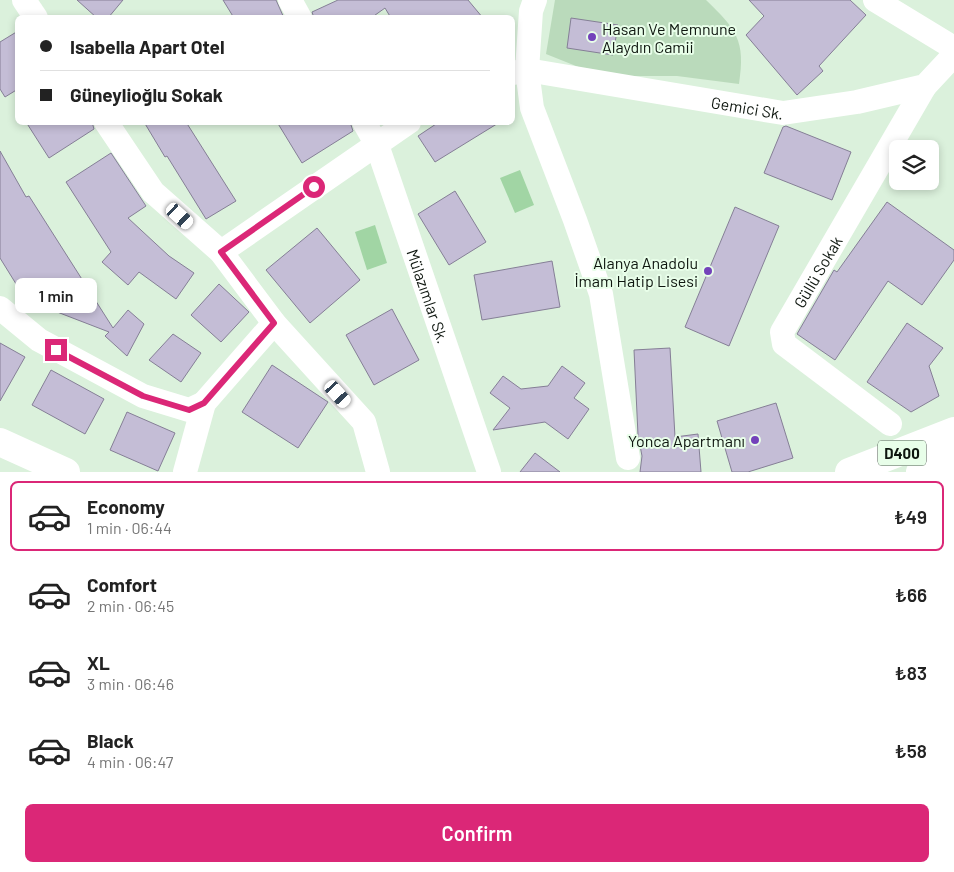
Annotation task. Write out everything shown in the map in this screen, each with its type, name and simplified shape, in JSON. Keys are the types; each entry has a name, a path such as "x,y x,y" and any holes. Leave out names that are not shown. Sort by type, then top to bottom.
{"highway":[{"name":"D400","path":"849,472 954,431"},
{"path":"0,442 66,472"},
{"path":"920,472 954,457"}],"street":[{"path":"24,0 34,15"},
{"path":"290,0 298,15"},
{"path":"535,0 531,10 520,71 601,294 628,458"},
{"path":"876,0 954,48"},
{"path":"925,86 954,55"},
{"name":"Gemici Sk.","path":"520,71 783,113 857,102 925,86"},
{"name":"Güllü Sokak","path":"890,424 784,344 782,332 925,86"},
{"path":"108,125 153,192 221,252 274,323 364,422 378,472"},
{"name":"Mülazımlar Sk.","path":"366,125 377,144 489,472"},
{"path":"221,252 405,125"},
{"path":"0,308 39,340 143,396 189,410 204,403 274,323"},
{"path":"185,472 204,403"}],"shaded area":[{"path":"555,0 706,0 725,19 740,46 741,69 739,84 677,76 601,76 546,54"},
{"path":"520,170 534,205 515,213 500,178"},
{"path":"375,225 387,263 367,270 355,232"}],"building":[{"path":"77,0 123,0 110,15 94,15"},
{"path":"223,0 276,0 283,15 232,15"},
{"path":"338,0 468,0 480,15 389,15 385,8 375,15 313,15 312,12"},
{"path":"749,0 850,0 866,15 819,66 823,71 797,95 746,35 764,16"},
{"name":"Hasan Ve Memnune Alaydın Camii","path":"571,18 618,25 613,55 567,48"},
{"path":"15,33 15,91 5,97 0,89 0,42"},
{"path":"28,125 93,125 94,129 49,158"},
{"path":"146,125 188,125 236,201 206,219 167,156 165,157"},
{"path":"279,125 351,125 353,131 302,163"},
{"path":"434,125 495,125 435,162 418,136"},
{"path":"786,126 851,152 832,200 764,173 783,127"},
{"path":"0,151 26,197 29,196 113,328 128,310 144,324 127,356 105,336 109,332 26,300 0,258"},
{"path":"111,153 146,206 128,218 169,256 194,273 176,299 139,272 128,285 102,262 111,252 66,182"},
{"path":"455,191 486,242 449,265 418,214"},
{"path":"887,202 954,250 954,260 922,305 888,281 835,360 797,334 834,270 837,272"},
{"path":"735,207 779,226 729,346 685,327"},
{"path":"317,228 360,280 310,323 266,270"},
{"path":"552,261 560,307 482,320 474,275"},
{"path":"219,284 249,312 221,342 191,315"},
{"path":"392,309 419,360 374,385 346,335"},
{"path":"907,323 943,348 929,366 939,396 911,412 867,382"},
{"path":"173,334 201,353 181,382 149,360"},
{"path":"0,343 25,357 0,401"},
{"path":"670,348 675,437 698,434 701,472 640,472 642,456 638,435 634,350"},
{"path":"272,365 328,402 298,448 242,412"},
{"path":"562,366 585,383 574,398 589,409 568,439 545,422 493,430 510,408 490,393 503,376 521,389 548,386"},
{"path":"51,370 104,399 85,434 32,405"},
{"name":"Yonca Apartmanı","path":"776,403 793,458 748,472 732,472 717,421"},
{"path":"127,412 175,433 158,471 110,450"},
{"path":"535,453 560,472 520,472"}],"place":[{"name":"Hasan Ve Memnune Alaydın Camii","path":"592,37"},
{"name":"Alanya Anadolu İmam Hatip Lisesi","path":"708,271"},
{"name":"Yonca Apartmanı","path":"755,440"}],"route":[{"path":"56,350 143,396 189,410 204,403 274,323 221,252 314,187"}]}
